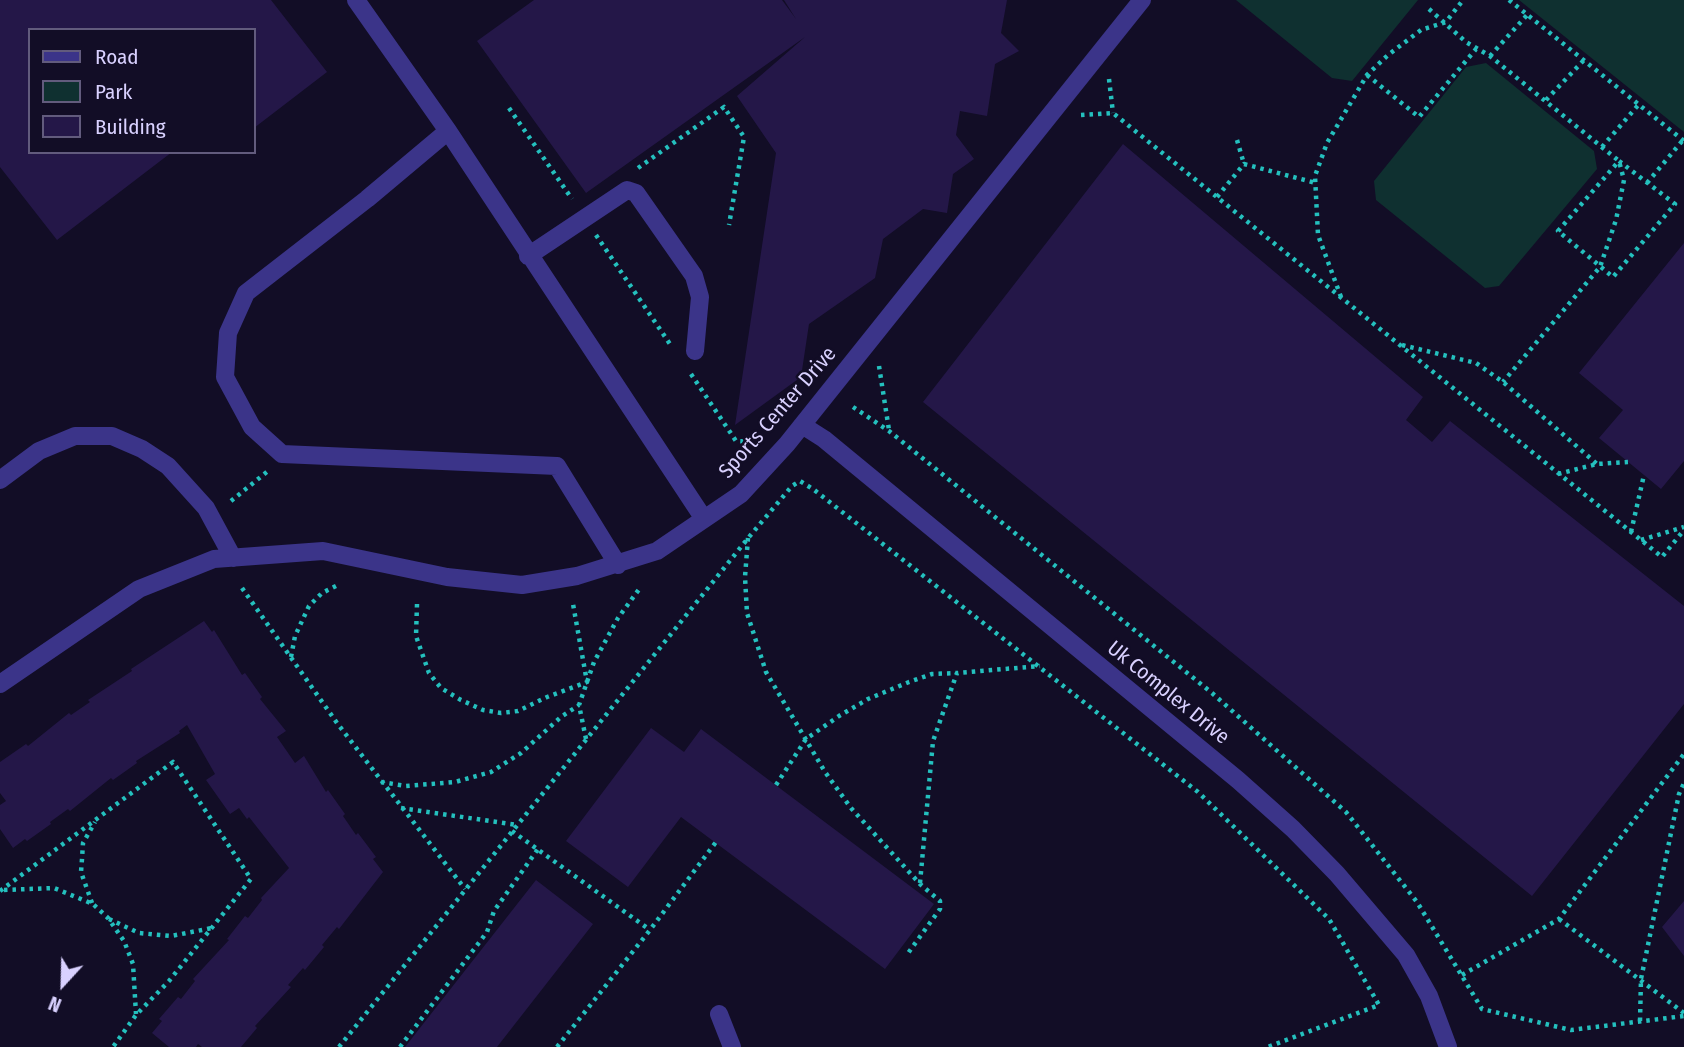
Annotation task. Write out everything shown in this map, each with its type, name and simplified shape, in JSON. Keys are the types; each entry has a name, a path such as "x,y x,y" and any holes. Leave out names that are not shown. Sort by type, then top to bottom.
{"street":[{"path":"356,0 448,131 528,257 704,519"},
{"name":"Sports Center Drive","path":"0,684 139,589 214,559 323,551 447,577 522,585 577,576 657,551 741,494 802,425 1143,0"},
{"path":"448,131 367,200 246,293 228,333 225,377 252,427 282,454 557,466 618,565"},
{"path":"528,257 627,190 636,192 694,276 700,297 689,357"},
{"name":"Uk Complex Drive","path":"802,425 824,439 1238,780 1293,829 1338,874 1406,955 1429,996 1448,1047"},
{"path":"0,480 39,451 75,436 112,436 142,449 168,466 206,508 233,558"},
{"path":"719,1014 732,1047"}],"path":[{"path":"1341,298 1318,234 1315,176 1327,143 1367,75 1421,30 1446,22 1463,0"},
{"path":"1509,0 1684,141 1647,183"},
{"path":"1429,9 1476,49 1490,56 1619,162 1675,204 1613,277 1558,232 1619,162"},
{"path":"1490,56 1528,14"},
{"path":"1367,75 1419,117 1476,49"},
{"path":"1546,100 1584,60"},
{"path":"1108,71 1113,113"},
{"path":"1602,147 1640,103"},
{"path":"633,172 724,107 744,137 729,225"},
{"path":"509,108 676,352"},
{"path":"1072,116 1113,113 1662,557 1684,529"},
{"path":"1237,141 1244,164"},
{"path":"1503,382 1600,267 1614,230 1624,180 1619,162"},
{"path":"1244,164 1315,183"},
{"path":"1217,197 1244,164"},
{"path":"1399,344 1476,363 1503,382 1597,464"},
{"path":"689,357 736,441"},
{"path":"878,362 889,431"},
{"path":"853,407 889,431 1212,693 1346,812 1417,902 1482,1009 1571,1030 1684,1014"},
{"path":"1558,474 1597,464 1628,462"},
{"path":"231,501 265,475"},
{"path":"1631,532 1644,475"},
{"path":"339,1047 749,537 792,486 800,481 1198,792 1329,919 1379,1005 1268,1047"},
{"path":"1640,540 1684,529"},
{"path":"749,537 744,577 747,613 766,671 825,772 851,808 920,884 940,901 940,909 906,956"},
{"path":"291,657 295,636 309,606 322,593 336,586"},
{"path":"242,588 381,782 465,889"},
{"path":"586,738 579,705 594,662 618,618 640,588"},
{"path":"417,604 416,636 429,673 441,688 461,700 483,710 501,713 519,711 587,682"},
{"path":"573,604 587,682"},
{"path":"776,785 806,739 868,699 932,674 1040,666"},
{"path":"920,884 933,741 957,673"},
{"path":"381,782 406,786 443,783 491,772 521,753 561,717 579,705"},
{"path":"1462,975 1559,919 1684,754"},
{"path":"1,891 173,762 251,879 169,981 136,1015 113,1047"},
{"path":"1640,1021 1641,979 1679,793 1684,783"},
{"path":"400,807 517,825"},
{"path":"93,904 81,872 83,843 98,818"},
{"path":"512,831 650,930"},
{"path":"557,1047 716,842"},
{"path":"400,1047 487,932 494,911 538,849"},
{"path":"1,891 54,888 93,904 108,918 124,941 133,964 136,1015"},
{"path":"108,918 139,933 171,936 212,928"},
{"path":"1559,919 1684,1014"}],"green space":[{"path":"1236,0 1418,0 1352,81 1332,78"},
{"path":"1519,0 1684,0 1684,132"},
{"path":"1486,63 1594,151 1597,169 1499,286 1485,288 1376,200 1374,181 1466,67"}],"building":[{"path":"0,0 271,0 327,72 256,126 256,28 28,28 28,154 169,154 57,240 0,167"},
{"path":"534,0 782,0 796,19 784,0 1007,0 1001,33 1019,51 995,64 987,116 960,111 956,135 974,159 953,174 947,213 923,209 883,239 875,278 809,324 801,377 735,425 776,153 737,96 805,37 586,193 477,41"},
{"path":"1123,144 1423,397 1406,420 1432,442 1450,421 1684,606 1684,704 1532,896 923,402"},
{"path":"1684,243 1684,461 1661,489 1599,438 1623,410 1579,373"},
{"path":"204,621 212,632 214,630 242,675 245,673 262,697 260,699 286,731 277,737 295,763 304,756 326,792 328,790 345,814 343,816 356,835 358,833 376,857 373,859 383,872 339,929 337,927 322,945 324,947 305,970 303,968 288,985 291,987 255,1026 257,1028 241,1047 202,1047 198,1044 196,1047 169,1047 152,1033 162,1021 159,1019 178,997 181,999 195,981 193,979 289,868 249,817 247,819 239,808 230,814 206,780 215,774 187,725 180,733 136,761 137,763 113,780 111,778 27,841 25,839 13,848 0,829 0,805 6,801 0,793 0,762 26,744 28,746 69,713 71,715 90,702 88,700 132,671 131,669"},
{"path":"651,728 684,752 701,729 934,904 885,969 681,817 628,887 566,841"},
{"path":"536,880 593,924 497,1047 405,1047"},
{"path":"1684,901 1684,956 1662,927"}]}
